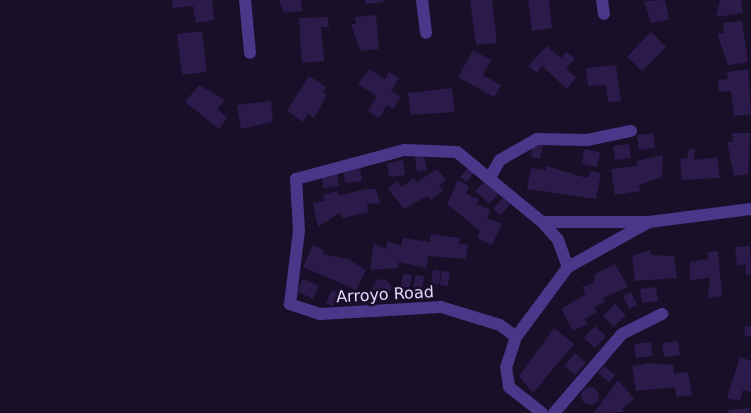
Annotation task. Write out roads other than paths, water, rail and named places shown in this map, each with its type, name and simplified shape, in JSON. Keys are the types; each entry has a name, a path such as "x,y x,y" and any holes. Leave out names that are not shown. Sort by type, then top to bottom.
{"street":[{"path":"245,0 250,53"},
{"path":"422,0 426,33"},
{"path":"602,0 604,14"},
{"path":"568,267 558,240 542,222 491,176 500,160 537,140 587,140 631,131"},
{"name":"Arroyo Road","path":"491,176 457,152 404,150 296,179 299,230 288,294 290,304 320,314 441,307 500,325 516,338"},
{"path":"542,222 649,222 751,209"},
{"path":"542,413 509,387 506,367 516,338 568,267 649,222"},
{"path":"554,413 622,334 662,314"}]}
